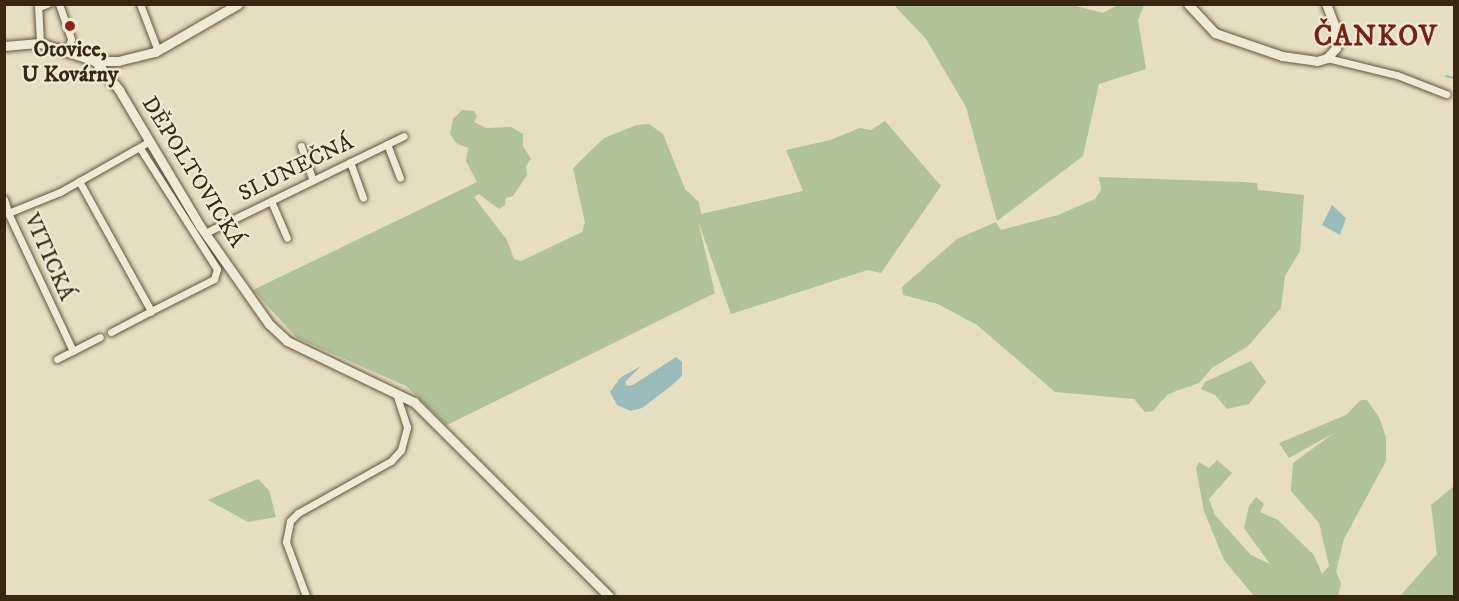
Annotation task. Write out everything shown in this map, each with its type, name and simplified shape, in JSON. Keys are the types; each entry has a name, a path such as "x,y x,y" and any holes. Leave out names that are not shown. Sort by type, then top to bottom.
{"street":[{"path":"40,43 38,6 48,4"},
{"path":"59,4 71,39 68,50"},
{"path":"140,4 158,51"},
{"name":"DĚPOLTOVICKÁ","path":"4,46 40,43 68,50 95,62 118,61 158,51 220,9 238,4"},
{"path":"1188,4 1204,25 1230,39 1302,60 1327,58 1397,75 1446,94"},
{"path":"1326,4 1337,37 1336,48 1327,58"},
{"name":"DĚPOLTOVICKÁ","path":"95,62 118,90 205,233 255,305 287,341 395,390 414,402 609,597"},
{"name":"SLUNEČNÁ","path":"205,233 404,136"},
{"name":"VITICKÁ","path":"73,351 8,213 79,181 150,141"},
{"path":"387,144 400,178"},
{"path":"301,146 313,180"},
{"path":"111,332 217,276 140,148"},
{"path":"350,162 363,198"},
{"path":"79,181 150,311"},
{"path":"4,199 7,208"},
{"path":"271,201 287,238"},
{"path":"57,359 100,337"},
{"path":"306,597 286,542 290,521 298,513 391,461 401,450 407,428 395,390"}],"green space":[{"path":"894,5 1072,5 1103,13 1118,5 1144,5 1138,20 1146,69 1099,84 1083,156 997,221 966,107 926,39"},
{"path":"462,110 474,111 477,117 474,122 486,128 511,127 523,134 523,146 531,159 526,166 527,175 513,196 506,198 505,205 499,209 479,194 474,197 507,240 514,259 521,261 582,232 585,223 573,168 604,138 637,125 649,124 663,134 685,189 699,202 701,214 803,191 786,150 830,140 860,128 871,130 885,121 941,186 881,273 868,270 731,314 698,221 715,293 447,425 406,386 297,338 253,290 477,182 466,161 468,148 456,143 450,134 453,119"},
{"path":"1099,177 1257,183 1258,190 1304,195 1300,251 1285,276 1281,308 1248,346 1212,368 1199,383 1168,394 1153,411 1145,412 1134,399 1055,392 977,325 938,304 903,295 902,287 957,239 996,222 1001,230 1058,215 1095,199 1101,190"},
{"path":"1251,361 1266,382 1249,404 1227,409 1215,395 1201,389 1205,382"},
{"path":"1361,400 1367,400 1379,417 1386,437 1386,461 1344,539 1336,571 1341,584 1338,596 1254,596 1224,560 1204,511 1196,468 1199,462 1209,468 1217,460 1232,473 1209,499 1215,515 1251,555 1270,564 1244,528 1249,506 1256,497 1264,504 1260,512 1278,520 1314,555 1322,574 1329,566 1319,523 1291,491 1293,463 1334,433 1289,458 1279,443 1346,415"},
{"path":"258,479 269,490 276,517 248,522 208,500"},
{"path":"1454,486 1454,596 1400,596 1437,554 1431,505"}],"water":[{"path":"1332,205 1346,218 1340,235 1322,225"},
{"path":"676,357 682,362 682,376 671,386 642,408 631,411 617,405 610,392 620,378 641,366 625,382 627,386 633,385"}],"waterway":[{"path":"1446,76 1454,78"}],"place":[{"name":"Otovice, U Kovárny","path":"70,26"}],"district":[{"name":"ČANKOV","path":"1376,37"}]}
